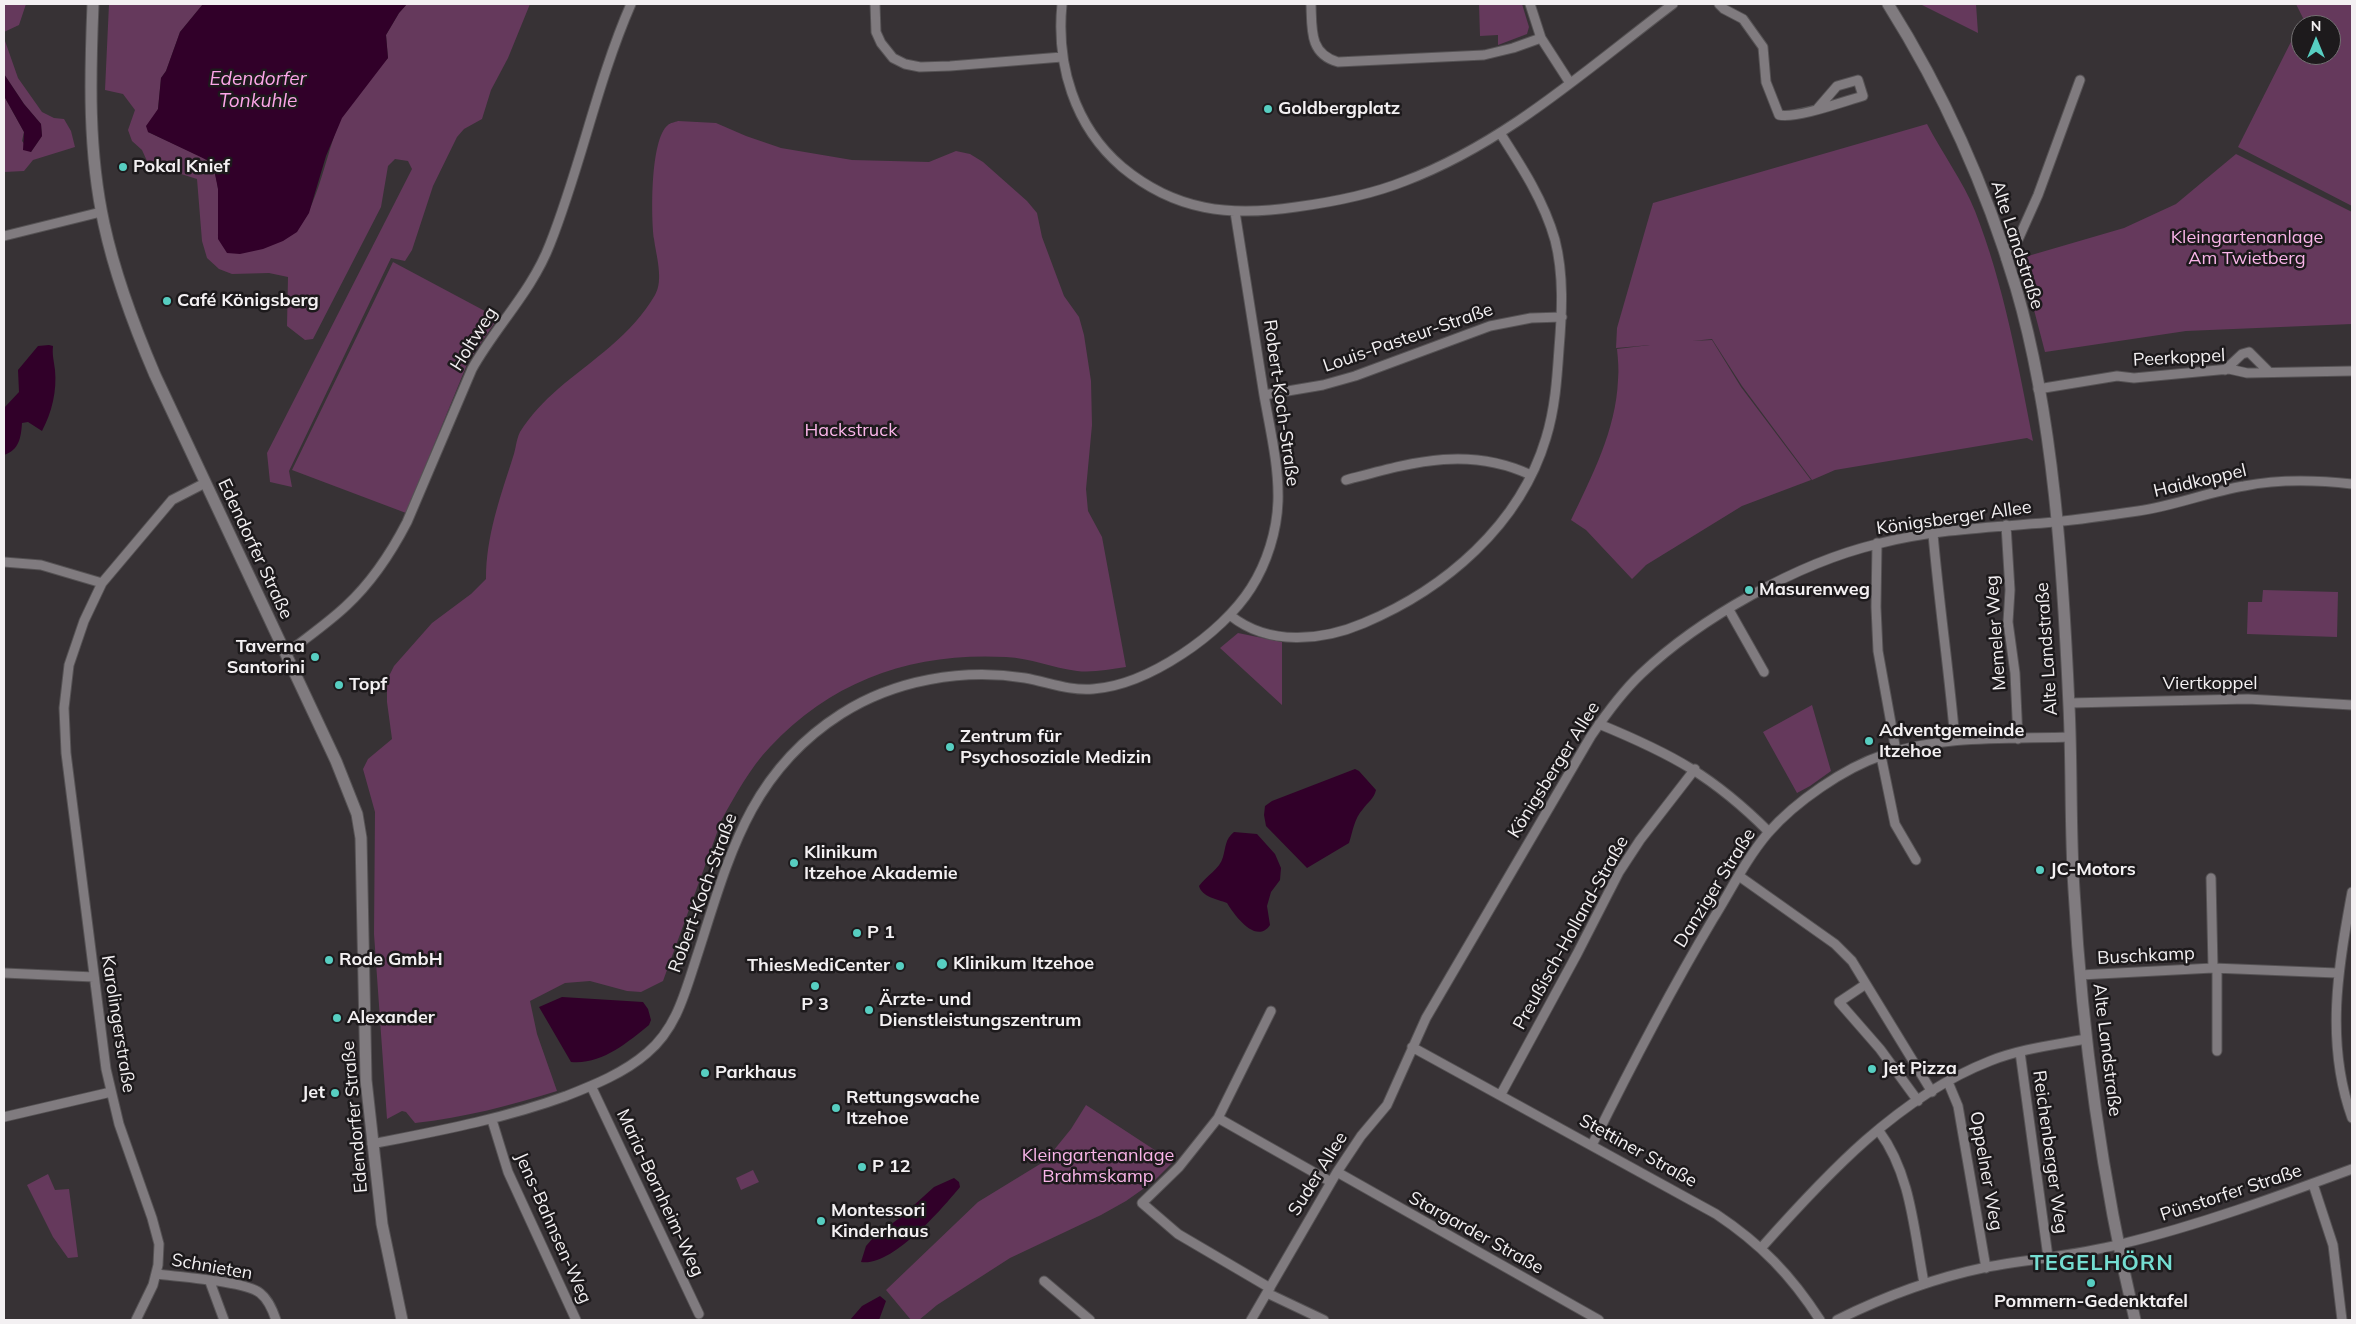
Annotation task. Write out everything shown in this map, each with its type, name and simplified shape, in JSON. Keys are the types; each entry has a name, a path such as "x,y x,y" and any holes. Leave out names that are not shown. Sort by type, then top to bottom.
{"street":[{"name":"Edendorfer Straße","path":"93,4 91,108 93,149 101,212 112,255 140,339 205,483 336,761 359,821 366,1080 382,1229 402,1320"},
{"name":"Holtweg","path":"286,654 347,606 376,573 397,542 469,375 482,352 530,285 550,244 597,93 631,4"},
{"path":"875,4 876,32 881,43 893,58 905,64 920,67 950,66 1062,57"},
{"path":"1062,4 1060,21 1062,57 1070,90 1083,118 1097,141 1120,165 1144,184 1171,197 1199,207 1235,212 1277,210 1356,196 1412,178 1500,133 1570,83 1673,4"},
{"path":"1310,4 1313,42 1324,56 1338,62 1484,54 1513,48 1541,38"},
{"path":"1530,4 1541,38 1570,83"},
{"path":"1719,4 1724,9 1743,19 1763,47 1766,82 1779,115 1789,116 1863,96 1858,80 1837,86 1818,108"},
{"name":"Alte Landstraße","path":"1888,4 1956,126 1986,198 2016,291 2038,389 2055,522 2069,703 2073,880 2086,1039 2101,1142 2135,1320"},
{"path":"2006,259 2013,250 2038,195 2080,80"},
{"path":"1231,616 1256,631 1292,637 1312,637 1339,632 1371,620 1432,586 1471,556 1502,522 1532,475 1542,451 1553,410 1562,317 1559,267 1550,226 1528,176 1500,133"},
{"path":"4,236 101,212"},
{"name":"Robert-Koch-Straße","path":"372,1144 492,1120 591,1086 642,1058 650,1051 668,1030 684,997 731,854 751,807 789,757 837,716 882,693 904,685 945,677 1005,675 1071,689 1094,689 1119,684 1139,677 1171,660 1204,639 1231,616 1257,579 1268,552 1276,518 1277,471 1235,212"},
{"name":"Louis-Pasteur-Straße","path":"1264,395 1355,376 1490,326 1526,319 1562,317"},
{"path":"2225,370 2242,354 2249,352 2269,372"},
{"name":"Peerkoppel","path":"2038,389 2117,376 2134,378 2225,370 2247,373 2352,371"},
{"path":"1346,480 1406,464 1446,459 1483,462 1510,467 1532,475"},
{"name":"Haidkoppel","path":"2055,522 2148,510 2256,484 2300,481 2352,484"},
{"name":"Karolingerstraße","path":"136,1320 148,1298 156,1274 159,1251 156,1230 125,1143 111,1092 94,977 63,723 64,691 69,665 85,618 102,583 172,500 205,483"},
{"name":"Königsberger Allee","path":"1412,1047 1431,1009 1599,724 1619,698 1681,639 1799,571 1841,554 1877,544 1933,534 2006,525 2055,522"},
{"name":"Memeler Weg","path":"2006,525 2010,596 2008,622 2015,673 2018,739"},
{"path":"1933,534 1941,624 1946,641 1955,740"},
{"path":"1877,544 1876,607 1878,651 1896,751"},
{"path":"4,562 41,565 102,583"},
{"path":"1729,610 1764,672"},
{"name":"Viertkoppel","path":"2069,703 2248,699 2352,705"},
{"path":"1599,724 1654,747 1695,769 1729,794 1769,832"},
{"name":"Danziger Straße","path":"1592,1145 1667,997 1739,876 1769,832 1798,806 1856,767 1896,751 1955,740 2070,737"},
{"path":"1881,756 1895,824 1916,860"},
{"name":"Preußisch-Holland-Straße","path":"1501,1094 1619,872 1640,840 1695,769"},
{"path":"1739,876 1840,948 1866,984 1932,1092"},
{"name":"Buschkamp","path":"2211,878 2217,1051"},
{"path":"2352,892 2338,973 2336,1016 2338,1052 2352,1118"},
{"name":"Buschkamp","path":"2080,975 2215,968 2338,973"},
{"path":"4,973 94,977"},
{"path":"1866,984 1839,1002 1880,1050 1918,1101"},
{"path":"1270,1011 1218,1118 1179,1167 1142,1203 1178,1234 1268,1291 1324,1320"},
{"path":"1762,1247 1836,1166 1932,1092 1984,1064 2020,1052 2086,1039"},
{"name":"Stettiner Straße","path":"1412,1047 1692,1199 1736,1227 1762,1247 1789,1276 1820,1320"},
{"name":"Suder Allee","path":"1251,1320 1337,1172 1361,1136 1387,1105 1402,1074 1412,1047"},
{"name":"Reichenberger Weg","path":"2020,1052 2048,1256"},
{"name":"Oppelner Weg","path":"1948,1082 1958,1106 1986,1268"},
{"name":"Maria-Bornheim-Weg","path":"591,1086 699,1314"},
{"path":"4,1117 111,1092"},
{"path":"1218,1118 1331,1182"},
{"name":"Jens-Bahnsen-Weg","path":"492,1120 508,1172 576,1320"},
{"path":"1879,1131 1893,1152 1902,1176 1924,1283"},
{"name":"Pünstorfer Straße","path":"1837,1320 1924,1283 1986,1268 2120,1244 2214,1218 2352,1169"},
{"name":"Stargarder Straße","path":"1337,1172 1599,1320"},
{"path":"2313,1184 2333,1245 2342,1320"},
{"name":"Schnieten","path":"156,1274 236,1284 256,1290 267,1301 276,1320"},
{"path":"1044,1281 1090,1320"},
{"path":"210,1282 224,1320"}],"green space":[{"path":"4,4 26,4 19,25 4,32"},
{"path":"109,4 203,4 180,32 166,71 161,78 158,109 148,132 202,157 209,164 214,172 219,195 218,239 290,236 299,228 314,200 341,118 363,87 388,58 386,35 399,13 407,4 530,4 508,58 491,90 482,119 464,129 457,137 433,186 412,250 405,261 391,258 289,471 292,487 270,482 267,453 412,169 408,161 395,159 388,166 381,207 313,339 305,340 287,326 288,277 269,273 232,274 219,269 207,258 202,241 197,179 162,168 147,161 142,150 132,141 128,130 135,110 123,94 105,90"},
{"path":"1479,4 1522,4 1529,27 1527,34 1498,45 1498,35 1480,36"},
{"path":"1920,4 1976,4 1978,33"},
{"path":"2296,4 2352,4 2352,206 2238,147 2291,42 2291,65 2341,65 2341,15 2302,15"},
{"path":"4,38 18,78 42,112 54,118 64,119 71,131 75,147 33,160 24,171 4,172 4,96 24,132 22,141 31,152 42,136 41,124 24,104 4,74"},
{"name":"Hackstruck","path":"678,121 716,123 781,148 852,160 929,162 956,151 970,154 983,162 1027,201 1037,213 1042,237 1064,296 1079,317 1084,335 1091,381 1092,425 1086,489 1088,511 1102,537 1126,667 1083,671 1068,670 1024,659 1006,657 940,659 908,665 848,687 794,723 770,747 750,772 722,819 663,981 641,992 627,991 590,981 565,983 530,1001 537,1034 557,1091 505,1106 451,1118 415,1123 406,1112 402,1111 387,1119 374,934 375,812 363,769 368,759 392,739 387,702 387,680 394,666 432,623 471,594 486,579 491,532 518,438 524,426 553,394 623,335 646,309 655,295 658,289 659,275 652,214 655,161 662,133 669,124"},
{"path":"1927,124 1965,189 1985,239 2009,325 2033,441 2027,438 1835,470 1812,480 1742,386 1712,339 1692,341 1712,340 1741,387 1811,480 1742,506 1646,565 1632,579 1586,530 1571,520 1602,452 1613,417 1618,376 1617,349 1650,345 1616,348 1617,328 1653,203"},
{"name":"Kleingartenanlage Am Twietberg","path":"2236,154 2352,212 2352,324 2186,331 2045,352 2022,264 2028,256 2124,228 2176,204"},
{"path":"393,262 498,318 468,362 406,513 292,470"},
{"path":"2263,590 2338,592 2337,637 2247,634 2248,602 2262,602"},
{"path":"1238,633 1282,642 1282,705 1220,648"},
{"path":"1812,705 1831,771 1797,793 1763,732"},
{"name":"Kleingartenanlage Brahmskamp","path":"1086,1105 1173,1162 1153,1182 1126,1201 1101,1215 1010,1258 937,1305 919,1320 911,1320 886,1290 978,1202 1045,1161 1071,1129"},
{"path":"753,1170 759,1182 741,1190 736,1178"},
{"path":"48,1174 55,1190 69,1189 78,1257 68,1258 53,1237 27,1185"}],"water":[{"name":"Edendorfer Tonkuhle","path":"203,4 407,4 399,13 386,35 388,58 342,118 326,156 309,213 297,232 283,241 263,249 240,254 227,253 218,239 218,189 214,169 209,161 148,132 146,126 158,109 161,78 166,71 180,32"},
{"path":"4,74 24,104 41,124 42,136 31,152 23,150 24,132 4,96"},
{"path":"38,346 53,346 55,378 53,401 49,416 42,431 28,422 22,423 21,434 16,447 4,455 4,408 19,392 18,370"},
{"path":"1355,769 1376,790 1374,796 1360,813 1354,825 1349,843 1307,868 1266,826 1265,806 1272,801"},
{"path":"1234,832 1257,834 1275,854 1281,868 1280,880 1271,892 1267,906 1270,925 1258,932 1246,926 1234,914 1227,903 1203,893 1199,886 1219,865 1227,840"},
{"path":"562,997 643,1002 648,1009 651,1020 649,1025 632,1039 613,1051 593,1060 571,1062 539,1007"},
{"path":"954,1178 959,1182 960,1187 915,1235 887,1256 873,1261 861,1262 866,1246 873,1238 902,1216 934,1187"},
{"path":"880,1296 886,1301 879,1320 850,1320 862,1306"}],"place":[{"name":"Goldbergplatz","path":"1268,109"},
{"name":"Pokal Knief","path":"123,167"},
{"name":"Café Königsberg","path":"167,301"},
{"name":"Masurenweg","path":"1749,590"},
{"name":"Taverna Santorini","path":"315,657"},
{"name":"Topf","path":"339,685"},
{"name":"Adventgemeinde Itzehoe","path":"1869,741"},
{"name":"Zentrum für Psychosoziale Medizin","path":"950,747"},
{"name":"Klinikum Itzehoe Akademie","path":"794,863"},
{"name":"JC-Motors","path":"2040,870"},
{"name":"P 1","path":"857,933"},
{"name":"Rode GmbH","path":"329,960"},
{"name":"Klinikum Itzehoe","path":"942,964"},
{"name":"ThiesMediCenter","path":"900,966"},
{"name":"P 3","path":"815,986"},
{"name":"Ärzte- und Dienstleistungszentrum","path":"869,1010"},
{"name":"Alexander","path":"337,1018"},
{"name":"Jet Pizza","path":"1872,1069"},
{"name":"Parkhaus","path":"705,1073"},
{"name":"Jet","path":"335,1093"},
{"name":"Rettungswache Itzehoe","path":"836,1108"},
{"name":"P 12","path":"862,1167"},
{"name":"Montessori Kinderhaus","path":"821,1221"},
{"name":"Pommern-Gedenktafel","path":"2091,1283"}],"district":[{"name":"TEGELHÖRN","path":"2102,1263"}]}
